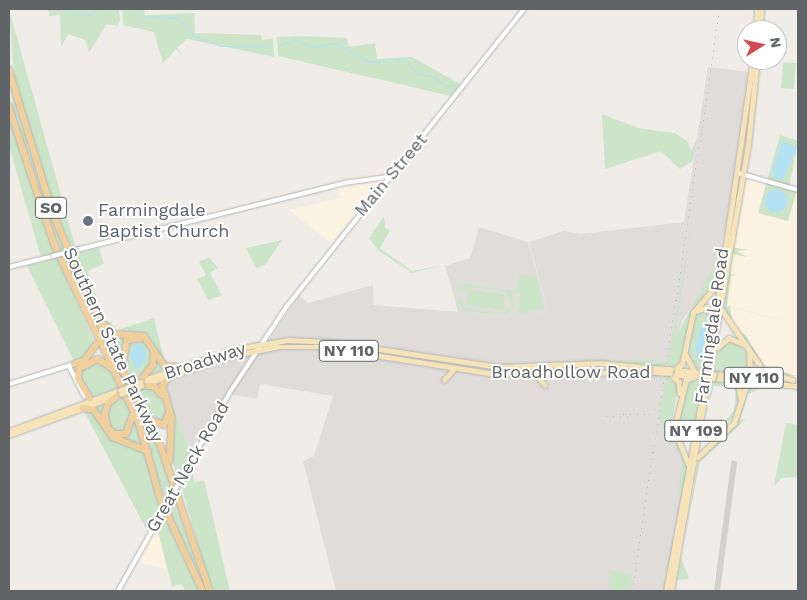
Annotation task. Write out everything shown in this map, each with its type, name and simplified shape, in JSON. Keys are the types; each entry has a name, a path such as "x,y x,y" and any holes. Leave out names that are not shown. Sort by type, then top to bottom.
{"highway":[{"name":"Southern State Parkway","path":"9,69 46,196 98,320 146,412 172,473 210,591"},
{"name":"Southern State Parkway","path":"9,106 42,211 92,330 134,410 149,453 162,500 203,591"},
{"path":"98,320 115,334 144,336 165,366 181,367"},
{"path":"92,330 102,360 113,368"},
{"path":"123,366 127,340 139,338 149,342 154,365 140,384 159,389 169,419 158,426 146,412"},
{"path":"76,380 83,361 96,345"},
{"path":"98,399 87,398 78,379 79,369 88,361 102,360"},
{"path":"71,365 83,361"},
{"path":"170,376 162,389 172,418 169,449 172,473"},
{"path":"121,392 109,403 105,414 108,428 115,434 126,434 134,410"},
{"path":"82,407 94,410 109,434 141,444 149,453"}],"main road":[{"name":"Main Street","path":"260,344 314,270 387,177 524,9"},
{"name":"Farmingdale Road","path":"671,591 670,582 713,332 720,270 729,217 741,173 752,70"},
{"name":"Farmingdale Road","path":"666,591 670,582 712,368 729,243 751,127 756,70"},
{"path":"741,173 798,190"},
{"path":"9,267 344,183 387,177"},
{"path":"729,217 729,243"},
{"path":"688,475 688,458 673,429 680,386 672,371 682,364 691,316 714,292 720,270"},
{"path":"721,298 724,320 762,369 771,376 796,380"},
{"path":"704,386 694,430 681,435 675,428 678,406 686,380 696,374 685,356 690,328 699,308 712,311 713,332"},
{"path":"712,368 719,343 734,338 751,357 750,370 743,377"},
{"name":"Broadhollow Road","path":"260,344 332,342 504,368 596,363 714,376 796,380"},
{"name":"Great Neck Road","path":"118,591 260,344"},
{"name":"Broadway","path":"9,435 181,367 260,344"},
{"name":"Broadhollow Road","path":"256,350 323,347 458,368 532,374 655,370"},
{"name":"Broadway","path":"140,384 256,350"},
{"path":"9,384 71,365 76,380 87,398 82,407"},
{"path":"444,380 449,370 458,368"},
{"path":"532,374 542,377 545,385"},
{"name":"Broadhollow Road","path":"714,376 729,380 798,386"},
{"path":"703,417 704,430 711,436 732,421 741,393 729,380"},
{"path":"694,465 702,450 735,421 746,386 758,383"},
{"name":"Broadway","path":"9,431 121,392"}],"shaded area":[{"path":"708,67 751,72 746,132 717,270 682,321 668,377 670,428 687,468 665,591 336,591 303,461 314,456 333,396 260,384 257,399 231,394 191,465 191,453 166,387 170,379 261,352 299,295 308,303 373,285 374,305 518,317 548,311 529,242 564,231 581,234 684,222"},
{"path":"382,172 384,176 331,243 289,210 340,198 337,182"},
{"path":"745,177 798,190 798,378 775,377 763,368 722,303"},
{"path":"479,227 528,242 548,311 518,317 458,312 445,266 470,258"},
{"path":"151,527 157,528 168,570 132,560"}],"green space":[{"path":"9,9 77,253 99,248 104,264 88,271 104,321 111,322 115,331 154,318 164,358 171,366 161,361 145,334 118,333 104,324 102,320 52,202 14,78"},
{"path":"48,9 119,9 120,21 118,26 107,24 89,53 85,40 68,34 61,47 60,15 49,16"},
{"path":"122,9 144,9 145,15 194,13 195,33 261,35 262,40 273,39 274,57 187,39 177,48 184,57 176,49 163,63 154,32 123,25"},
{"path":"277,37 347,38 349,47 375,43 377,59 412,57 460,84 451,96 278,56"},
{"path":"787,62 796,63 794,89 781,88 782,70 787,70"},
{"path":"9,76 44,195 67,250 61,252 13,111"},
{"path":"9,112 26,170 56,253 41,257 9,146"},
{"path":"602,114 638,128 675,133 688,142 691,151 697,139 693,161 680,169 661,151 605,169"},
{"path":"780,135 798,141 789,187 797,190 788,221 758,213"},
{"path":"384,216 385,228 390,230 380,248 412,271 443,265 412,273 379,251 369,238"},
{"path":"692,218 675,338 714,266 716,254 719,257 716,284 692,310 680,364 673,368 667,367"},
{"path":"282,240 265,265 256,268 246,248"},
{"path":"732,247 748,250 737,251 747,257 733,254 730,273 736,276 731,276 727,306 793,323 730,307 733,326 746,336 765,367 798,376 769,375 723,316"},
{"path":"68,255 92,312 129,383 125,385 63,257"},
{"path":"209,257 218,268 210,273 222,295 208,300 197,279 206,275 199,262"},
{"path":"58,258 94,341 90,354 75,363 27,266"},
{"path":"520,274 537,278 543,308 519,314 520,294 516,292 511,292 514,307 504,315 466,311 457,303 459,296 465,308 503,313 512,306 505,291 469,287 460,294 462,287 459,283 516,291"},
{"path":"468,289 505,294 502,310 466,305"},
{"path":"706,308 712,318 704,370 691,367 687,357 691,325 697,313"},
{"path":"105,329 117,335 146,337 153,345 161,365 167,368 150,376 156,356 150,342 141,337 129,338 119,355"},
{"path":"727,339 740,343 747,353 748,371 742,375 714,372 717,350"},
{"path":"144,340 153,354 153,365 134,381 122,357 128,342"},
{"path":"666,350 663,366 571,359 663,361"},
{"path":"98,360 108,366 121,387 89,398 80,380 81,370"},
{"path":"666,376 678,386 671,430 687,465 681,495 678,495 683,460 659,421"},
{"path":"170,379 166,388 191,453 178,479 170,455 174,422 164,386"},
{"path":"691,379 702,380 694,428 685,434 676,425 686,382"},
{"path":"711,381 733,382 740,395 733,418 714,436 704,431 705,419 707,430 717,431 734,410 736,392 733,387 714,386 709,404"},
{"path":"751,385 762,388 748,394 740,419 746,419 700,462 682,552 699,457 737,420"},
{"path":"152,387 159,391 168,414 165,423 154,421 138,389"},
{"path":"134,391 166,465 202,582 171,517 129,393"},
{"path":"125,395 132,414 123,433 117,433 108,425 106,414 110,405"},
{"path":"110,401 104,418 106,428 114,435 126,434 136,419 146,448 115,436 105,428 94,408"},
{"path":"90,410 108,435 136,444 147,454 162,507 151,527 145,527 85,413"},
{"path":"786,423 798,425 798,477 782,478 774,486"},
{"path":"192,469 194,482 204,480 230,591 214,591 204,566 181,485"},
{"path":"164,514 199,591 185,591 181,584 172,587 157,528"},
{"path":"681,557 689,579 677,580"},
{"path":"610,570 632,575 630,591 609,591"}],"water":[{"path":"782,141 797,148 783,180 774,178 773,169"},
{"path":"772,190 780,190 787,197 787,205 780,212 772,212 765,205 765,197"},
{"path":"705,317 707,331 699,362 695,347"},
{"path":"134,344 144,347 147,357 137,371 130,355"}],"waterway":[{"path":"64,9 87,16 98,9"},
{"path":"139,9 142,16 177,18 197,38 220,46 270,46"},
{"path":"278,45 296,40 313,47 335,43 369,62 405,58 415,73 434,77 445,86 455,85"}],"taxiway":[{"path":"717,591 734,464"}],"railway":[{"path":"632,591 720,9"},
{"path":"623,414 649,414 660,402"},
{"path":"606,416 629,417"}],"place":[{"name":"Farmingdale Baptist Church","path":"88,221"}]}
